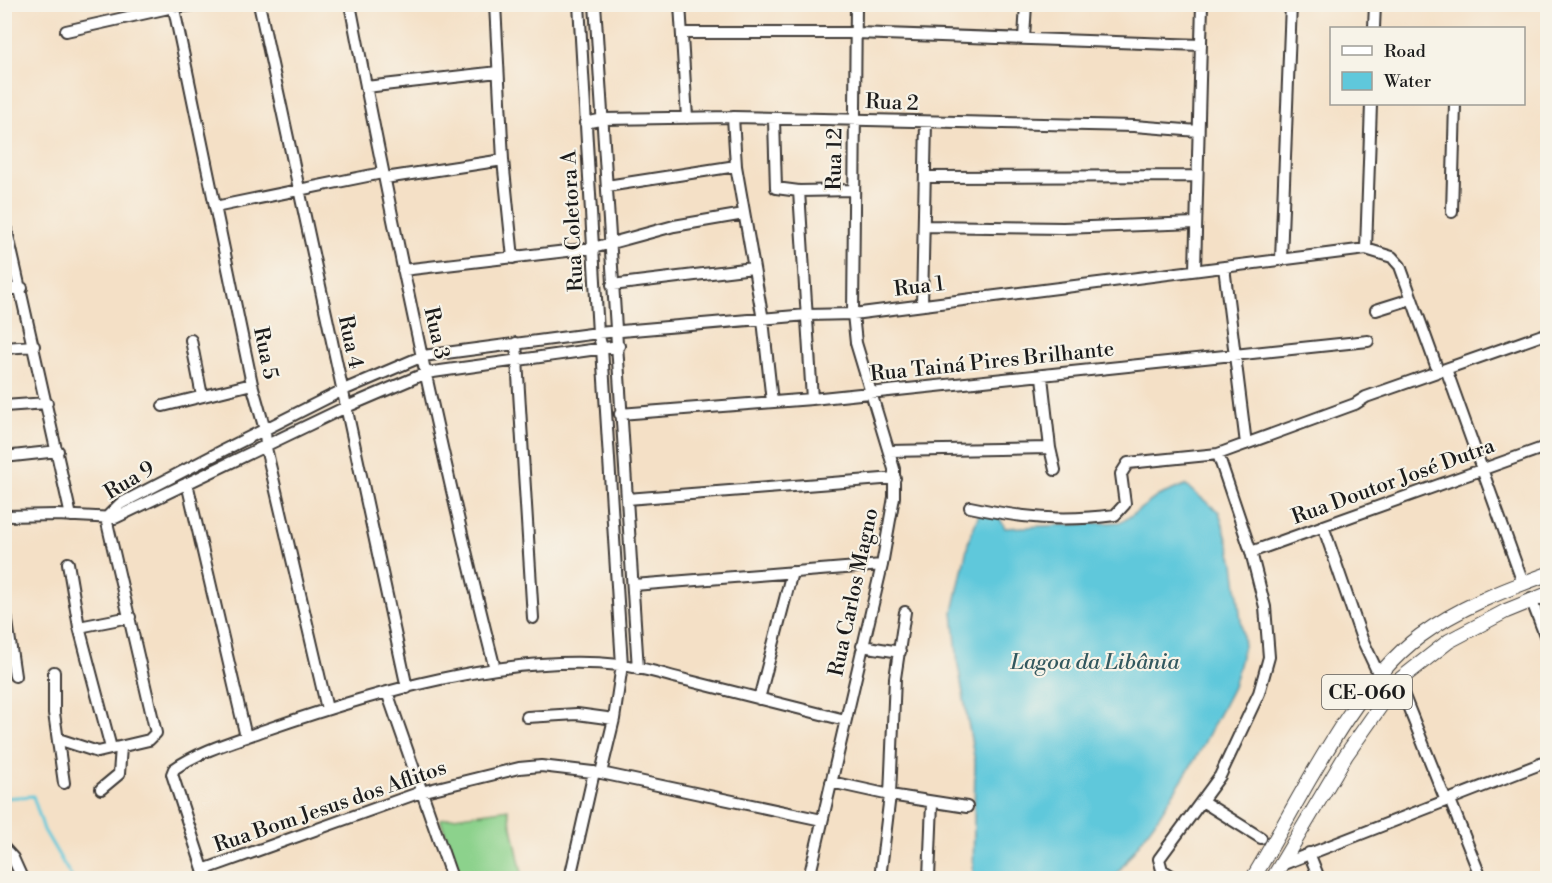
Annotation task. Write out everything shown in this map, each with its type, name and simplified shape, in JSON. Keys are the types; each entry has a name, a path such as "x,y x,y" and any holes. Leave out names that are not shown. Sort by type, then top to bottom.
{"main road":[{"name":"CE-060","path":"1252,879 1346,720 1380,675 1421,635 1478,602 1548,574"},
{"name":"CE-060","path":"1273,879 1346,754 1398,681 1449,641 1531,600 1548,594"}],"street":[{"path":"66,31 173,6 203,4"},
{"name":"Rua 4","path":"259,4 300,189 344,408 407,688"},
{"name":"Rua 3","path":"350,4 403,270 464,547 495,669"},
{"path":"495,4 503,160 513,258"},
{"name":"Rua Coletora A","path":"570,879 614,719 622,665 602,348 598,333 579,4"},
{"name":"Rua Coletora A","path":"595,4 604,119 612,285 619,346 620,414 634,585 638,669"},
{"path":"680,4 687,118"},
{"name":"Rua 12","path":"853,314 856,4"},
{"path":"1024,38 1026,4"},
{"path":"1195,270 1202,4"},
{"path":"1281,259 1291,4"},
{"path":"1374,27 1375,4"},
{"name":"Rua 5","path":"173,6 252,384 265,430 266,448 327,709"},
{"path":"683,33 856,33 1201,45"},
{"path":"366,87 498,72"},
{"path":"1366,249 1371,105"},
{"path":"1452,212 1455,105"},
{"path":"733,117 736,166 763,320 772,402"},
{"name":"Rua 2","path":"585,123 604,119 733,117 774,120 1134,126 1198,130"},
{"path":"774,120 776,188 799,191 853,190"},
{"path":"922,305 926,122"},
{"path":"215,207 300,189 503,160"},
{"path":"607,186 736,166"},
{"path":"925,177 1197,176"},
{"path":"799,191 812,399"},
{"path":"403,270 593,248 674,226 744,214"},
{"path":"4,219 71,516"},
{"path":"924,226 1063,228 1196,223"},
{"name":"Rua 1","path":"618,332 807,315 853,314 999,298 1195,270 1366,249 1382,253 1396,261 1400,266 1411,299"},
{"path":"1224,267 1246,444"},
{"path":"612,285 753,268"},
{"path":"4,290 21,288"},
{"path":"1376,310 1411,299 1483,469 1523,583"},
{"name":"Rua Carlos Magno","path":"809,879 844,720 882,565 895,478 873,393 856,343 853,314"},
{"name":"Rua 9","path":"99,518 120,504 341,391 423,356 618,332"},
{"path":"970,507 1016,517 1046,520 1115,515 1125,504 1121,474 1128,463 1218,454 1548,333"},
{"path":"191,340 202,396"},
{"name":"Rua Tainá Pires Brilhante","path":"620,414 812,399 1368,341"},
{"path":"516,343 533,618"},
{"path":"4,348 34,346"},
{"name":"Rua 9","path":"99,518 124,514 266,448 344,408 426,373 619,346"},
{"path":"1042,376 1050,448 1055,470"},
{"path":"164,406 252,384"},
{"path":"4,406 47,403"},
{"path":"607,435 622,434"},
{"name":"Rua Doutor José Dutra","path":"1251,552 1548,446"},
{"path":"889,451 1050,448"},
{"path":"4,457 58,451"},
{"path":"1175,879 1162,870 1159,859 1220,776 1259,693 1268,665 1265,607 1251,552 1218,454"},
{"path":"627,499 895,478"},
{"path":"187,483 246,737"},
{"path":"4,516 99,518 130,617 156,730 155,736 94,752 58,739"},
{"path":"1323,526 1362,639 1380,675"},
{"path":"68,563 79,627 116,748 119,774 101,789"},
{"path":"634,585 882,565"},
{"path":"759,699 792,572"},
{"path":"1531,600 1548,643"},
{"path":"4,601 15,676"},
{"path":"880,879 890,795 895,678 905,612"},
{"path":"79,627 130,617"},
{"path":"862,646 900,652"},
{"path":"204,874 172,774 177,766 246,737 327,709 407,688 495,669 583,664 622,665 844,720"},
{"path":"54,672 54,713 64,783"},
{"path":"1398,681 1481,879"},
{"path":"387,693 452,879"},
{"path":"527,717 577,714 614,719"},
{"path":"1281,865 1548,761"},
{"name":"Rua Bom Jesus dos Aflitos","path":"204,874 421,792 519,768 541,766 598,773 822,820"},
{"path":"831,782 932,803 966,807"},
{"path":"1202,801 1261,838"},
{"path":"929,879 932,803"},
{"path":"4,848 13,858 22,879"},
{"path":"1310,853 1319,879"}],"green space":[{"path":"508,809 523,878 462,878 440,819"}],"water":[{"name":"Lagoa da Libânia","path":"1185,485 1219,512 1234,563 1244,646 1233,687 1199,753 1159,816 1114,878 973,878 975,762 958,665 953,612 969,539 980,512 998,515 1005,528 1122,522 1158,496"}],"waterway":[{"path":"4,798 33,796 44,830 72,878"}]}
